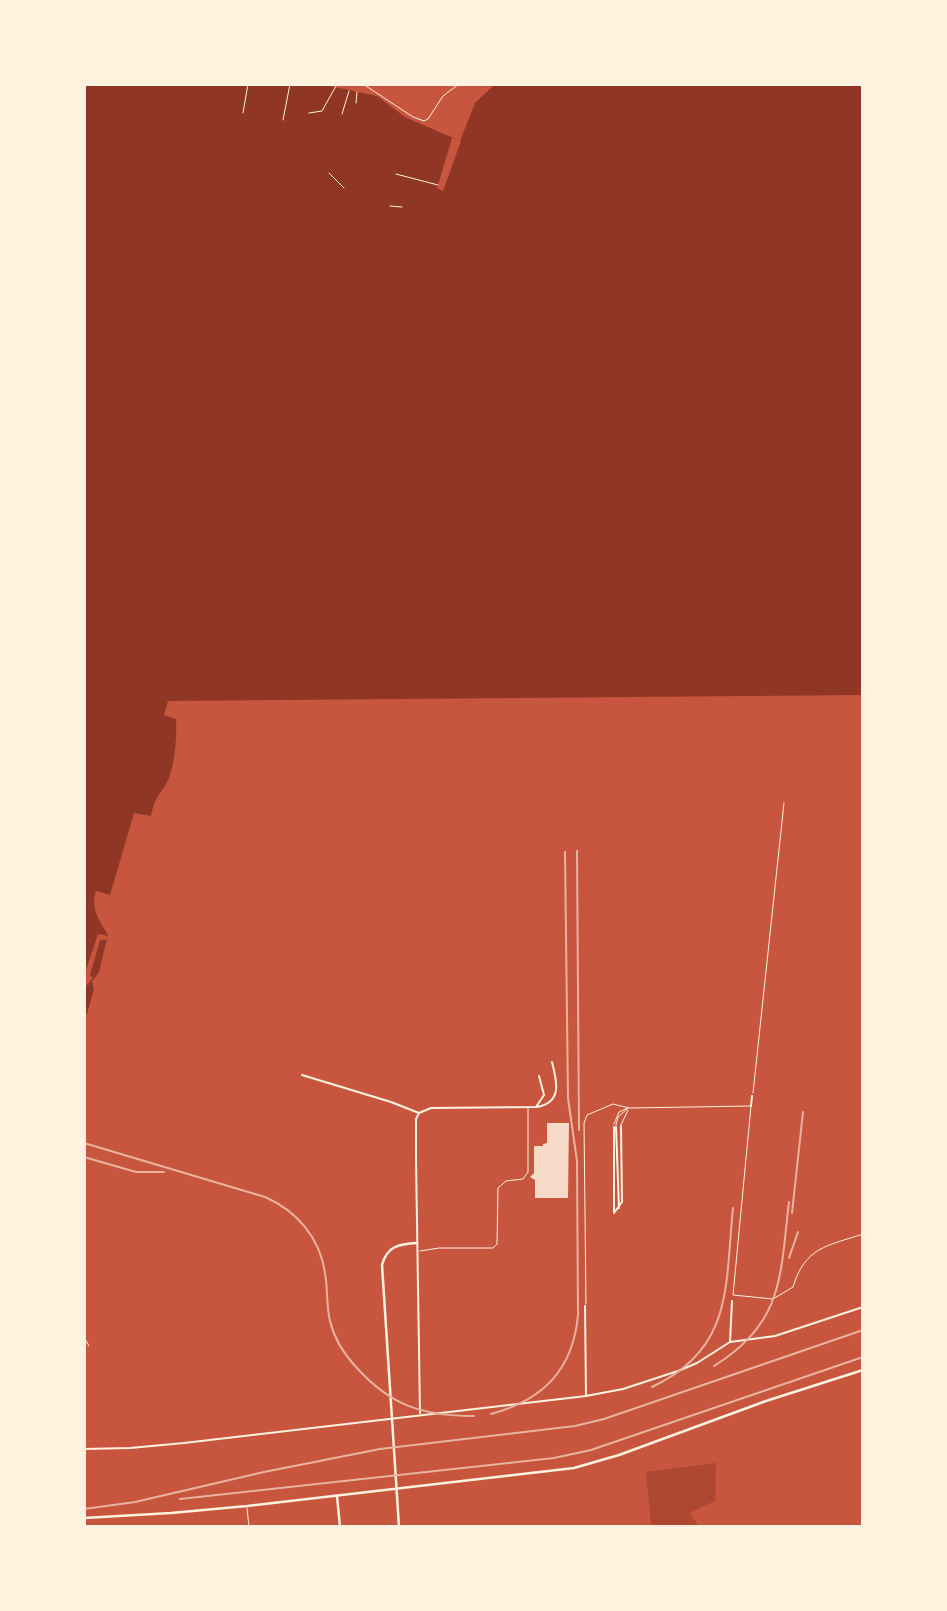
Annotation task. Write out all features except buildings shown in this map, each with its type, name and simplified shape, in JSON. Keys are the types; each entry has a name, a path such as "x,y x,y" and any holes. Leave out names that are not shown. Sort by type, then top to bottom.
{"street":[{"path":"420,1414 416,1119 419,1113 431,1108 536,1107 548,1104 554,1096 557,1082 552,1062"},
{"path":"302,1075 391,1101 419,1113"},
{"path":"536,1107 544,1095 539,1076"},
{"path":"751,1106 752,1096"},
{"path":"615,1127 614,1213 622,1202 621,1126"},
{"path":"615,1127 619,1209"},
{"path":"400,1527 382,1265 391,1248 400,1244 417,1243"},
{"path":"730,1342 732,1301"},
{"path":"586,1306 586,1396"},
{"path":"84,1449 191,1442 586,1396 623,1389 693,1366 730,1342 775,1336 863,1307"},
{"path":"84,1518 247,1506 582,1466 863,1370"},
{"path":"337,1496 340,1527"}],"lane":[{"path":"363,84 405,113 424,121 443,96 459,84"},
{"path":"752,1096 784,803"},
{"path":"586,1306 584,1123 587,1115 597,1108 612,1104 629,1108 751,1106 732,1301"},
{"path":"418,1253 439,1248 495,1246 498,1238 498,1188 506,1181 523,1179 528,1172 528,1107"},
{"path":"621,1126 629,1108"},
{"path":"615,1127 618,1117 629,1108"},
{"path":"733,1295 773,1299 793,1287 797,1275 817,1249 863,1234"},
{"path":"84,1337 89,1346"},
{"path":"247,1506 249,1527"}],"path":[{"path":"243,113 248,84"},
{"path":"284,120 290,84"},
{"path":"309,113 322,111 336,86"},
{"path":"342,114 349,90"},
{"path":"356,103 358,92"},
{"path":"328,173 344,187"},
{"path":"396,174 438,185"},
{"path":"390,206 402,207"}],"shaded area":[{"path":"84,84 321,84 377,96 405,117 460,141 475,103 495,84 863,84 863,695 168,701 164,715 176,719 176,744 171,772 151,816 134,813 110,895 96,891 95,909 108,935 99,972 92,982 94,989 87,1014 84,1015"},
{"path":"716,1463 715,1501 690,1513 699,1527 647,1527 651,1524 646,1472"}],"pier":[{"path":"452,138 461,141 443,191 437,188"},
{"path":"98,934 108,936 106,940 100,940 90,975 93,978 86,986 84,976"}],"railway":[{"path":"577,851 579,1130"},
{"path":"491,1414 526,1400 552,1380 570,1352 578,1315 577,1161 568,1098 565,852"},
{"path":"792,1213 803,1112"},
{"path":"84,1143 265,1197 277,1203 297,1218 318,1248 325,1273 332,1327 347,1357 356,1367 382,1391 409,1406 439,1414 474,1416"},
{"path":"84,1157 136,1172 164,1172"},
{"path":"714,1366 737,1350 754,1333 766,1315 780,1275 789,1202"},
{"path":"652,1387 679,1372 698,1354 712,1334 725,1288 733,1208"},
{"path":"789,1258 798,1232"},
{"path":"84,1509 135,1502 380,1449 575,1426 604,1419 863,1330"},
{"path":"180,1499 554,1458 591,1450 863,1357"}]}
